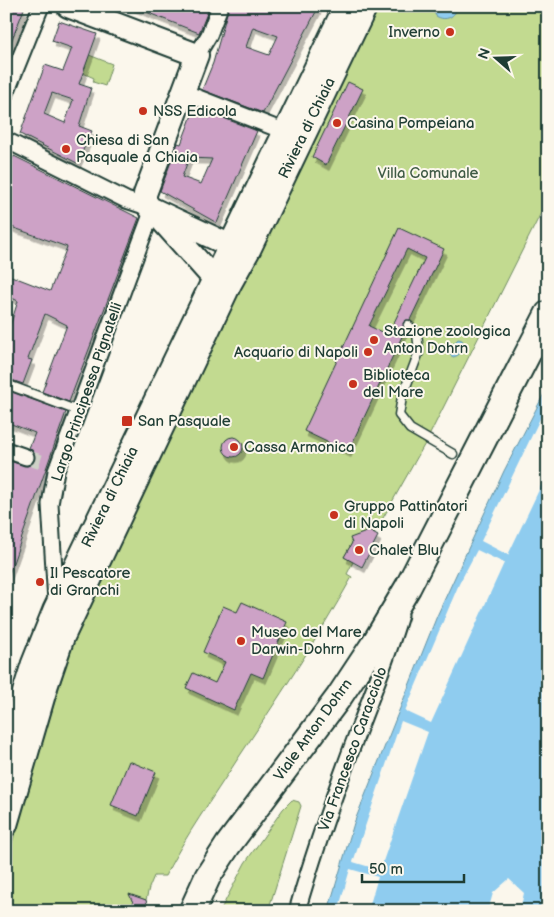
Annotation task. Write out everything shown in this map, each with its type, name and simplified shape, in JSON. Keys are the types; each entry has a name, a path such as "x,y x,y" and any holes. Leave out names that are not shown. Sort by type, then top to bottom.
{"main road":[{"name":"Riviera di Chiaia","path":"6,755 34,664 56,610 214,280 240,248 286,132 347,6"},
{"name":"Viale Anton Dohrn","path":"192,911 208,876 228,845 338,697 376,641 408,587 548,314"}],"street":[{"path":"6,93 41,6"},
{"path":"68,6 197,55"},
{"path":"214,280 145,202 145,194 197,55 209,35 220,6"},
{"name":"Riviera di Chiaia","path":"6,825 58,648 230,284 240,248 366,6"},
{"path":"183,92 286,132"},
{"path":"6,140 126,200 240,248"},
{"name":"Largo Principessa Pignatelli","path":"56,610 50,504 53,466 78,411 99,341 151,209"},
{"path":"6,450 26,456"},
{"name":"Via Francesco Caracciolo","path":"297,911 321,834 390,650 408,587"}],"lane":[{"path":"408,326 417,332 419,352 402,397 399,415 410,429 453,454"},
{"path":"6,384 78,411"}],"green space":[{"name":"Villa Comunale","path":"377,6 548,6 548,199 427,440 374,534 352,543 344,557 353,562 347,574 352,577 339,600 311,647 200,817 165,876 154,876 146,900 137,897 132,900 134,903 129,911 6,911 6,863 70,651 210,353"},
{"path":"89,55 112,64 105,86 93,82 94,78 83,73"},
{"path":"292,800 299,802 301,806 268,911 220,911 245,863 283,809"}],"water":[{"path":"431,6 458,6 452,16 443,19 436,16"},
{"path":"458,339 462,340 464,346 459,354 453,357 450,355 450,348"},
{"path":"548,386 548,911 328,911 354,823 437,616 504,471"}],"pier":[{"path":"548,402 548,471 508,555 481,541"},
{"path":"477,550 504,563 431,723 405,711 459,584"},
{"path":"401,721 428,732 380,870 353,862"},
{"path":"350,869 378,877 368,911 338,911"},
{"path":"509,879 524,893 520,911 488,911 493,893"}],"building":[{"path":"6,6 18,6 24,9 7,52"},
{"path":"131,6 210,6 199,33"},
{"path":"229,6 276,6 286,10 288,6 319,6 263,113 202,90 213,63","holes":["253,27 278,36 269,55 246,47"]},
{"path":"59,21 97,34 79,84 91,88 79,126 92,131 77,163 20,134 45,65 63,71 72,48 52,41","holes":["52,93 73,100 65,123 44,114"]},
{"name":"Casina Pompeiana","path":"348,82 363,89 326,165 312,157"},
{"path":"195,107 257,131 217,223 160,191 178,143 181,144","holes":["189,158 212,159 201,184 182,177"]},
{"path":"14,156 139,218 69,402 42,392 67,325 45,314 28,359 32,360 23,384 6,378 6,324 10,326 18,301 6,295 6,274 50,291 67,247 6,225 6,169"},
{"path":"399,228 444,249 410,320 406,320 403,323 405,330 348,452 304,431","holes":["407,249 425,258 388,335 369,326"]},
{"path":"6,390 66,412 8,577 6,577 6,460 27,466 32,464 35,456 29,448 35,433 6,422"},
{"name":"Cassa Armonica","path":"233,437 240,440 243,447 240,454 233,457 226,454 223,447 226,440"},
{"name":"Chalet Blu","path":"369,531 378,536 362,567 344,557 352,543 350,538"},
{"path":"242,602 287,622 263,678 251,673 234,710 186,688 193,673 215,683 225,662 203,652 223,606 237,612"},
{"path":"129,761 156,772 138,816 111,805"},
{"path":"129,894 146,900 149,911 137,911"}],"tunnel":[{"path":"26,457 47,464"}],"place":[{"name":"Inverno","path":"450,32"},
{"name":"NSS Edicola","path":"143,111"},
{"name":"Casina Pompeiana","path":"337,123"},
{"name":"Chiesa di San Pasquale a Chiaia","path":"66,149"},
{"name":"Stazione zoologica Anton Dohrn","path":"374,340"},
{"name":"Acquario di Napoli","path":"368,352"},
{"name":"Biblioteca del Mare","path":"353,384"},
{"name":"San Pasquale","path":"127,421"},
{"name":"Cassa Armonica","path":"234,447"},
{"name":"Gruppo Pattinatori di Napoli","path":"334,515"},
{"name":"Chalet Blu","path":"359,550"},
{"name":"Il Pescatore di Granchi","path":"40,582"},
{"name":"Museo del Mare Darwin-Dohrn","path":"241,641"}]}
